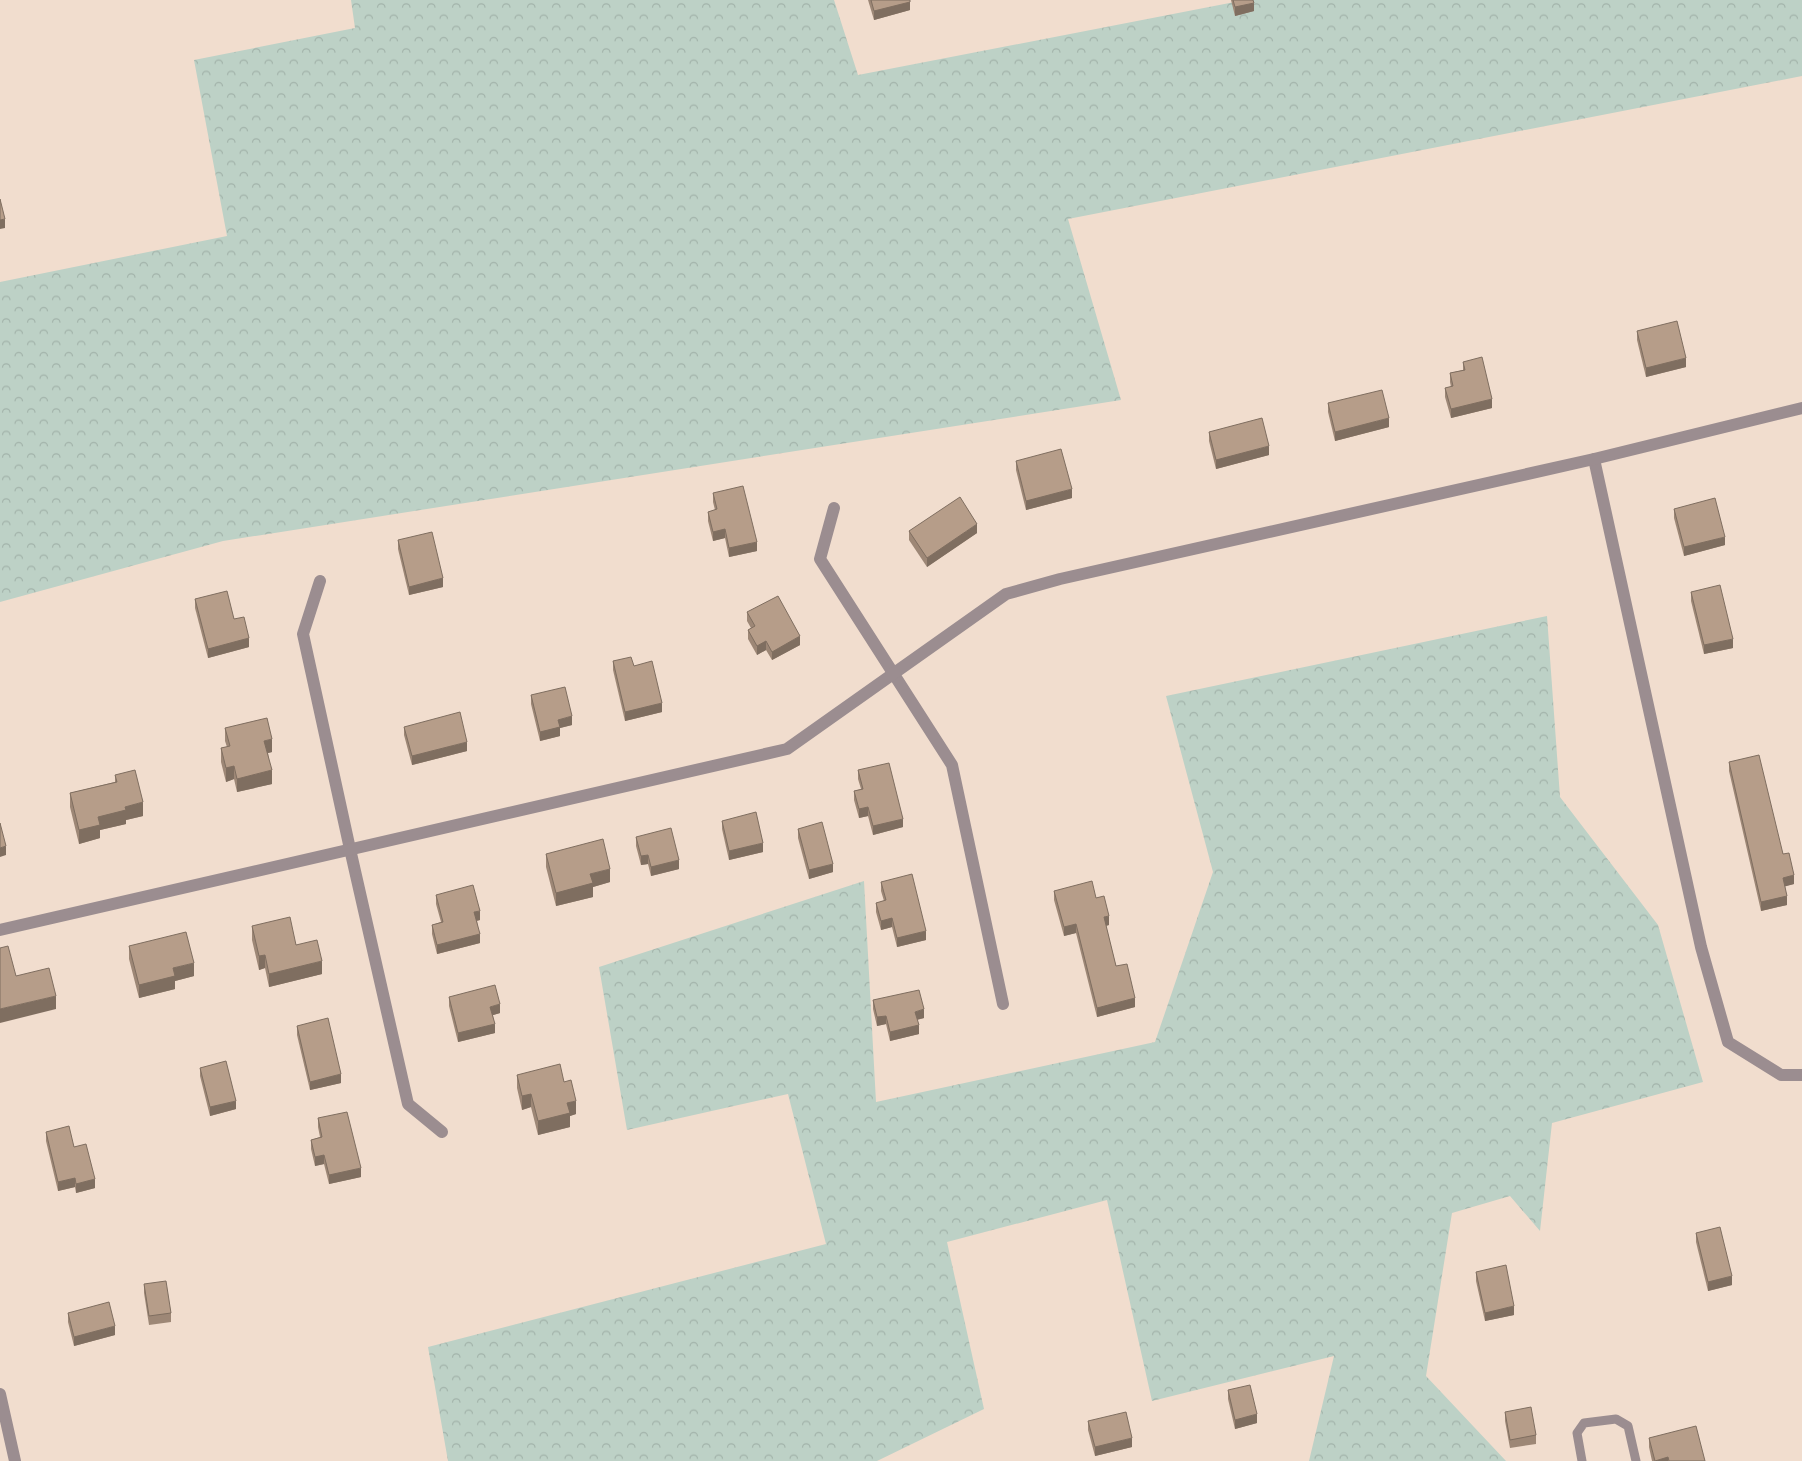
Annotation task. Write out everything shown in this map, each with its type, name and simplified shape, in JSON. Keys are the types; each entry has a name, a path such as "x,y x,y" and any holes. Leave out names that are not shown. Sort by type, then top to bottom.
{"street":[{"path":"0,930 787,749 1006,594 1060,579 1594,459 1802,408"},
{"path":"1594,459 1701,947 1728,1042 1781,1075 1802,1074"},
{"path":"834,508 820,559 952,765 1003,1004"},
{"path":"320,581 303,634 350,849 408,1104 442,1132"},
{"path":"0,1394 15,1461"}],"lane":[{"path":"1582,1461 1577,1433 1584,1423 1616,1419 1628,1426 1636,1461"}],"green space":[{"path":"351,0 834,0 858,75 1245,0 1802,0 1802,76 1068,219 1121,400 223,541 0,602 0,282 227,236 194,60 355,28"},
{"path":"1547,616 1560,797 1658,925 1703,1082 1552,1123 1540,1231 1510,1196 1452,1213 1426,1376 1506,1461 1309,1461 1334,1356 1152,1401 1107,1200 947,1242 984,1409 877,1461 448,1461 428,1347 826,1244 788,1094 627,1130 599,967 864,881 876,1102 1155,1042 1213,872 1166,696"}],"building":[{"path":"871,0 910,0 910,2 874,11"},
{"path":"1233,0 1253,0 1254,3 1235,7"},
{"path":"0,199 5,219 0,220"},
{"path":"1677,321 1686,358 1646,368 1637,331"},
{"path":"1482,357 1492,399 1451,409 1445,388 1453,386 1450,373 1465,370 1463,362"},
{"path":"1382,390 1389,418 1335,432 1328,403"},
{"path":"1262,418 1269,446 1216,460 1209,432"},
{"path":"1061,449 1072,489 1026,501 1016,461"},
{"path":"743,486 757,542 729,548 725,529 713,532 708,512 717,509 713,493"},
{"path":"960,497 977,524 927,558 909,531"},
{"path":"1715,498 1725,537 1684,547 1674,509"},
{"path":"432,532 443,578 409,587 398,540"},
{"path":"1720,585 1733,639 1704,645 1691,592"},
{"path":"227,591 234,619 244,617 249,638 208,649 195,599"},
{"path":"778,596 800,636 772,652 766,641 757,646 748,630 755,626 747,612"},
{"path":"631,657 634,666 652,661 662,703 625,712 613,661"},
{"path":"565,687 572,716 558,720 560,727 540,732 531,695"},
{"path":"460,712 467,742 412,756 404,727"},
{"path":"267,718 272,739 264,741 272,770 237,779 234,766 226,768 221,748 230,746 225,728"},
{"path":"1759,755 1783,854 1789,853 1794,875 1783,878 1787,896 1761,902 1729,762"},
{"path":"889,763 903,819 873,826 868,807 859,809 854,791 863,789 858,770"},
{"path":"135,770 143,802 125,807 126,810 98,817 100,825 79,830 70,793 117,782 115,775"},
{"path":"756,812 763,843 729,851 722,821"},
{"path":"822,822 833,864 809,870 798,829"},
{"path":"0,823 6,846 0,848"},
{"path":"671,828 679,860 651,867 648,855 641,856 636,837"},
{"path":"603,839 610,869 590,874 593,883 556,893 546,854"},
{"path":"912,874 926,931 897,938 892,918 881,921 876,903 886,900 881,882"},
{"path":"1092,881 1096,898 1104,896 1109,916 1104,917 1116,966 1127,964 1135,998 1097,1008 1076,924 1064,927 1054,891"},
{"path":"473,885 480,911 474,912 480,934 437,945 432,925 443,922 436,895"},
{"path":"290,917 296,945 317,940 322,961 269,974 265,955 259,956 252,926"},
{"path":"186,932 194,963 173,968 175,976 139,985 129,946"},
{"path":"8,946 16,976 49,968 56,996 0,1009 0,948"},
{"path":"495,985 500,1004 490,1007 495,1024 458,1033 449,997"},
{"path":"919,990 924,1009 915,1012 919,1025 890,1032 886,1016 877,1017 873,1000"},
{"path":"328,1018 341,1074 310,1082 297,1026"},
{"path":"226,1061 236,1101 210,1107 200,1068"},
{"path":"560,1064 564,1082 571,1080 576,1101 567,1103 570,1113 538,1121 531,1094 522,1096 517,1075"},
{"path":"347,1112 361,1168 329,1175 324,1155 315,1157 311,1140 322,1137 318,1118"},
{"path":"69,1126 74,1147 86,1144 95,1179 76,1184 75,1178 58,1182 46,1132"},
{"path":"1720,1227 1732,1276 1708,1282 1696,1233"},
{"path":"1506,1265 1514,1306 1485,1313 1476,1272"},
{"path":"166,1281 171,1313 149,1316 144,1284"},
{"path":"109,1302 115,1326 74,1337 68,1313"},
{"path":"1250,1385 1257,1414 1235,1420 1228,1390"},
{"path":"1531,1407 1536,1435 1510,1440 1505,1412"},
{"path":"1126,1412 1132,1438 1095,1447 1088,1421"},
{"path":"1696,1426 1705,1461 1669,1461 1668,1457 1655,1461 1649,1438"}]}
